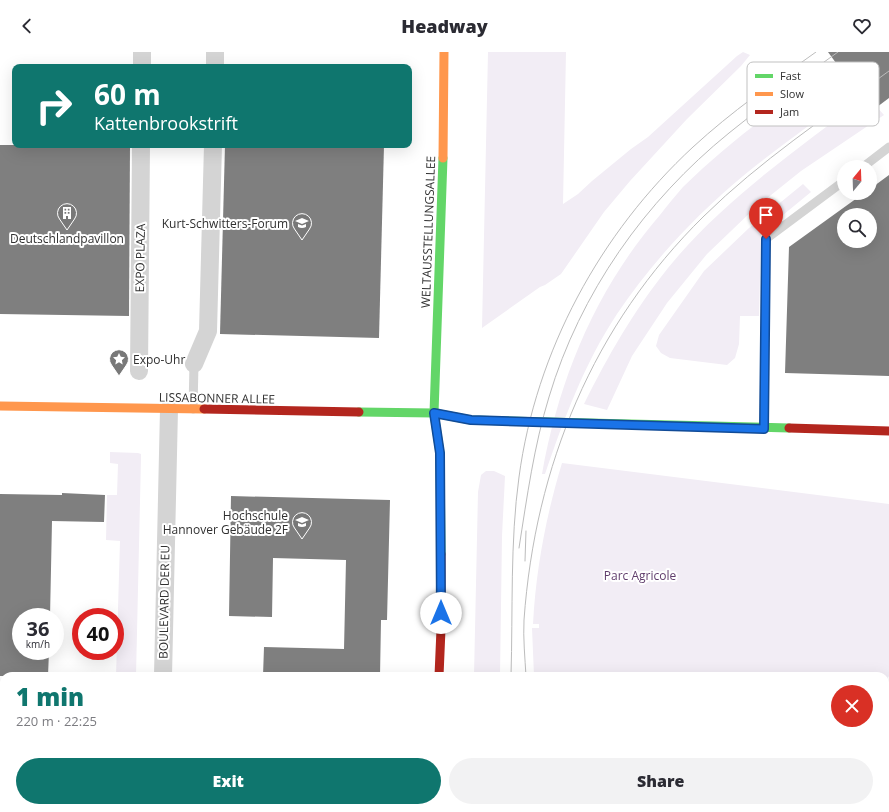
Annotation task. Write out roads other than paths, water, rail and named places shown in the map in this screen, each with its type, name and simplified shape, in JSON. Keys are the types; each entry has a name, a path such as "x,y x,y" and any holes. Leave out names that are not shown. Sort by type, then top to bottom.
{"main road":[{"name":"WELTAUSSTELLUNGSALLEE","path":"440,672 440,453 434,413 443,156 444,52"},
{"name":"LISSABONNER ALLEE","path":"0,406 434,413 471,420 764,429 842,429 889,431"}],"street":[{"path":"142,52 142,64"},
{"path":"215,52 215,64"},
{"name":"EXPO PLAZA","path":"139,372 141,148"},
{"path":"194,364 208,331 213,148"},
{"name":"BOULEVARD DER EU","path":"163,672 169,409"}],"lane":[{"path":"873,160 889,148"},
{"path":"764,429 766,239 837,186"},
{"path":"193,409 194,364"}],"tram line":[{"path":"802,62 816,52"},
{"path":"824,62 838,52"},
{"path":"879,78 889,71"},
{"path":"511,672 514,526 519,477 528,430 540,384 557,340 578,297 602,256 629,217 660,181 693,147 747,103"},
{"path":"519,548 535,453 544,415 562,359 578,321 597,286 643,219 670,188 698,160 747,119"},
{"path":"526,672 524,620 530,563 541,507 557,453 576,401 601,351 631,303 665,258 704,216 725,196 771,158 814,126"},
{"path":"525,561 526,531"}],"place":[{"name":"Deutschlandpavillon","path":"67,230"},
{"name":"Kurt-Schwitters-Forum","path":"302,240"},
{"name":"Expo-Uhr","path":"119,376"},
{"name":"Hochschule Hannover Gebäude 2F","path":"302,539"}],"park label":[{"name":"Parc Agricole","path":"640,575"}]}
